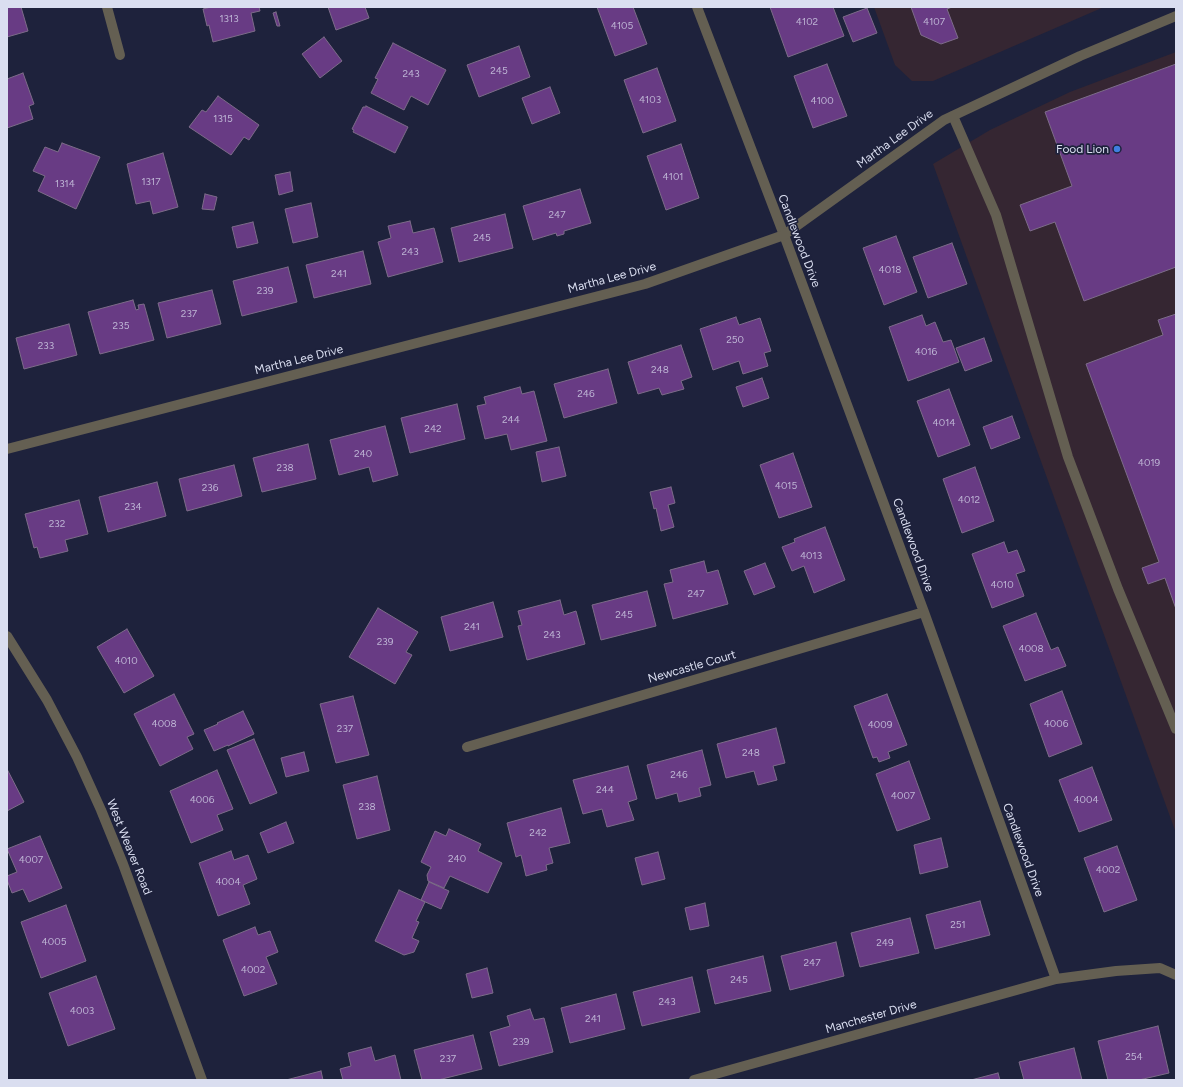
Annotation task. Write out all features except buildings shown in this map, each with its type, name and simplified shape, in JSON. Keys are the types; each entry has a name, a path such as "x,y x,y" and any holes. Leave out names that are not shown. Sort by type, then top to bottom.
{"street":[{"path":"107,7 120,55"},
{"name":"Candlewood Drive","path":"697,7 784,235 924,612 1056,979"},
{"name":"Martha Lee Drive","path":"7,449 644,284 784,235 944,120 1080,56 1176,16"},
{"path":"953,116 996,215 1068,457 1118,589 1176,729"},
{"name":"Newcastle Court","path":"467,747 924,612"},
{"name":"West Weaver Road","path":"7,636 47,700 77,757 101,810 126,871 202,1080"},
{"path":"1056,979 1116,971 1160,968 1176,975"},
{"name":"Manchester Drive","path":"694,1080 1056,979"}],"shaded area":[{"path":"874,7 1104,7 933,81 912,81 895,65"},
{"path":"1176,52 1176,833 933,164 990,130 1070,92"}],"place":[{"name":"Food Lion","path":"1117,149"}]}
